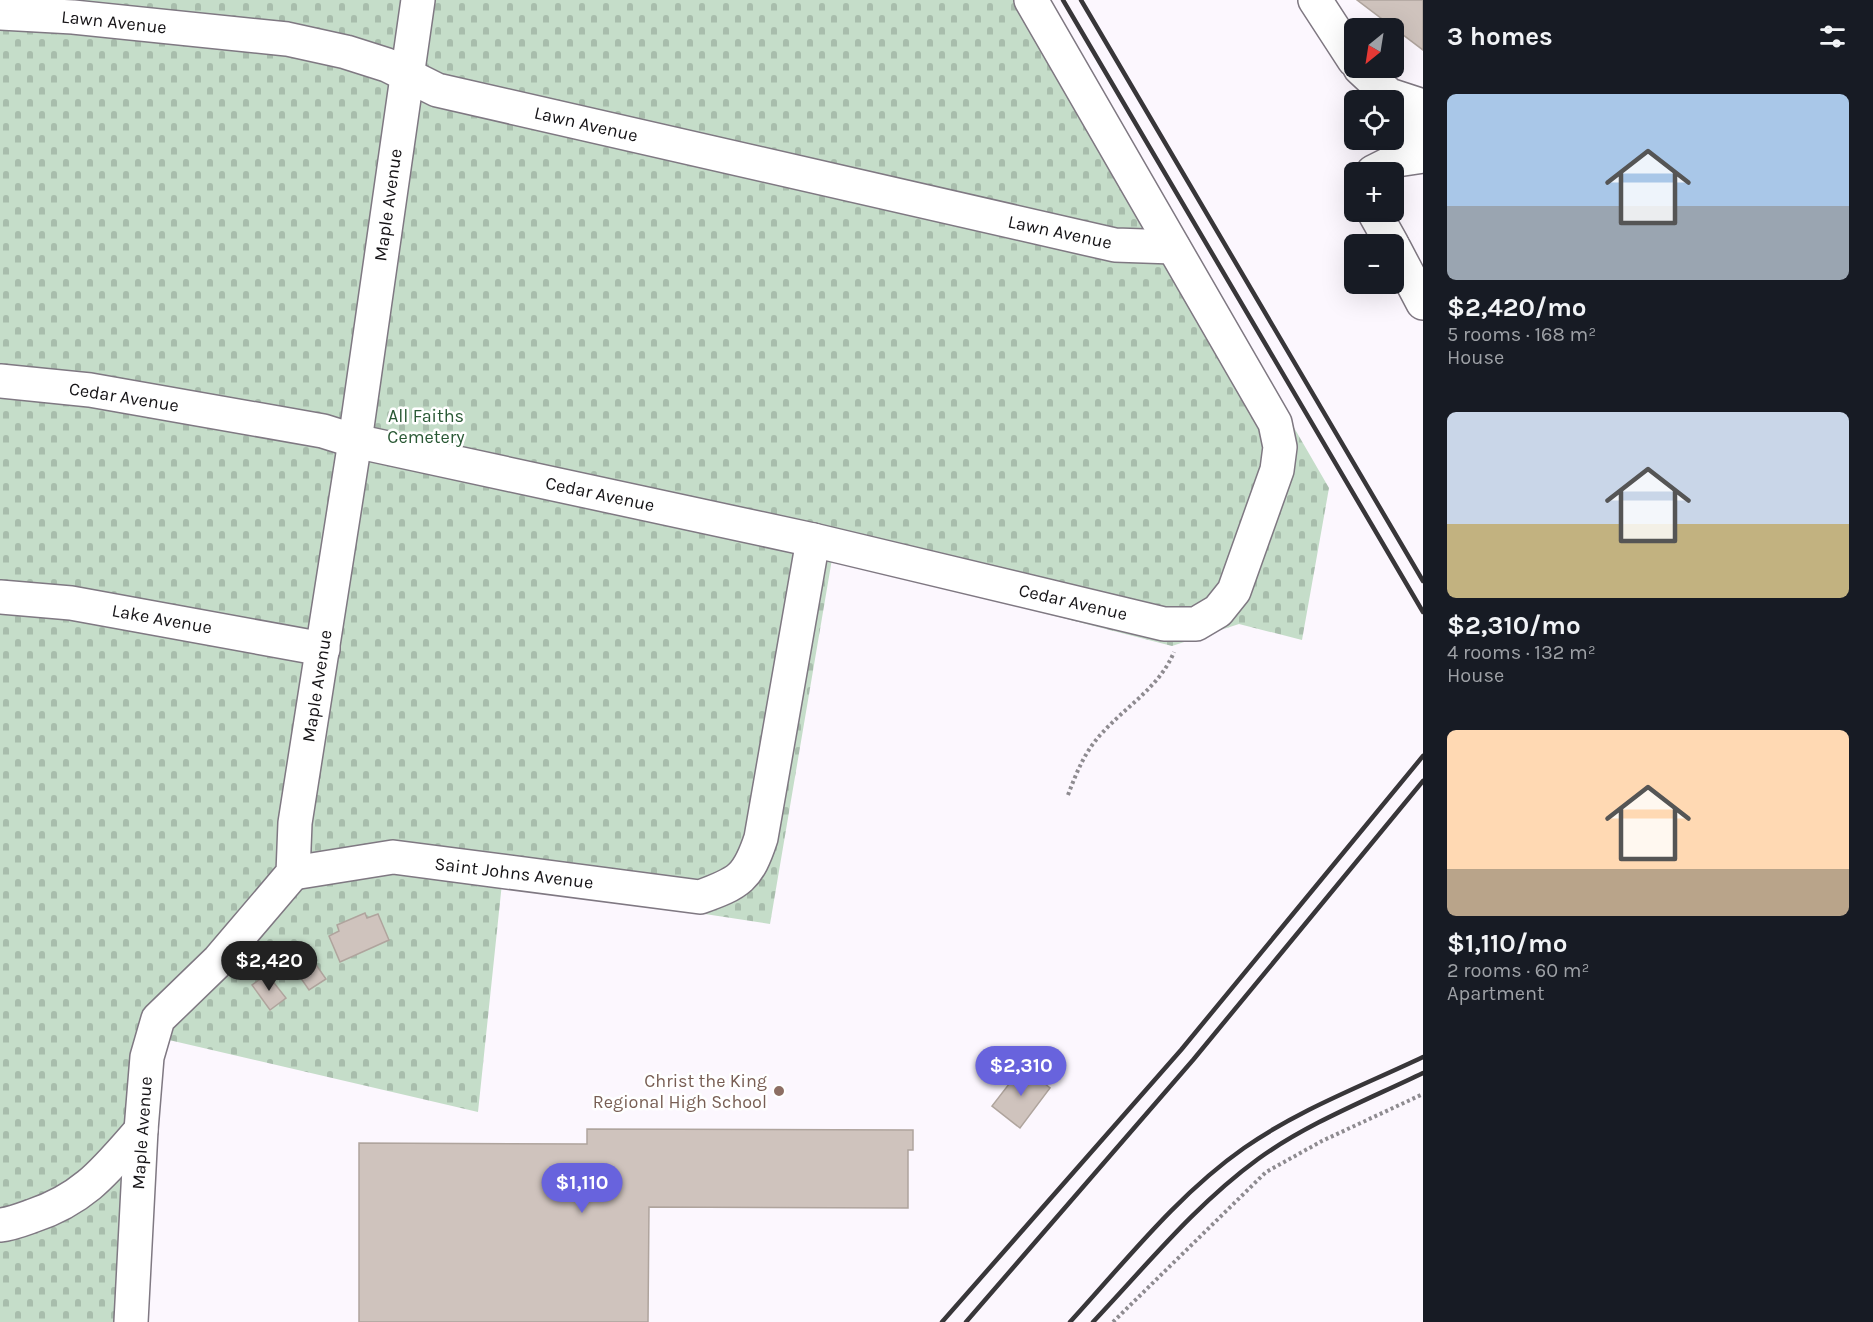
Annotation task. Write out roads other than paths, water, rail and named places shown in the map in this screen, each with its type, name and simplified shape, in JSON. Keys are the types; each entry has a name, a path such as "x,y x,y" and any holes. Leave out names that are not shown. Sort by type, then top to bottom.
{"lane":[{"name":"Maple Avenue","path":"131,1322 147,1057 158,1019 219,960 293,873 295,823 324,649 418,0"},
{"path":"1030,0 1173,247"},
{"path":"1315,0 1344,45"},
{"name":"Lawn Avenue","path":"0,12 73,17 287,39 346,52 387,65 437,90 1103,242 1173,247"},
{"path":"1370,78 1381,90"},
{"path":"1404,102 1423,106"},
{"path":"1393,162 1423,155 1404,122"},
{"name":"Cedar Avenue","path":"0,381 90,390 323,431 355,441 813,540 1164,624 1196,624 1218,611 1234,591 1277,470 1280,447 1275,423 1173,247"},
{"path":"1404,267 1423,303"},
{"name":"Saint Johns Avenue","path":"293,873 393,857 700,897 733,885 752,864 761,838 813,540"},
{"name":"Lake Avenue","path":"0,597 72,603 324,649"},
{"path":"0,1225 46,1212 78,1196 110,1166 141,1130"}],"railway":[{"path":"1063,0 1423,612"},
{"path":"1081,0 1423,581"},
{"path":"942,1322 1181,1050 1423,756"},
{"path":"966,1322 1193,1060 1423,781"},
{"path":"1070,1322 1174,1208 1244,1148 1287,1121 1423,1057"},
{"path":"1093,1322 1192,1216 1258,1159 1317,1123 1423,1073"}],"place":[{"name":"Christ the King Regional High School","path":"779,1091"}],"park label":[{"name":"All Faiths Cemetery","path":"426,426"}]}
